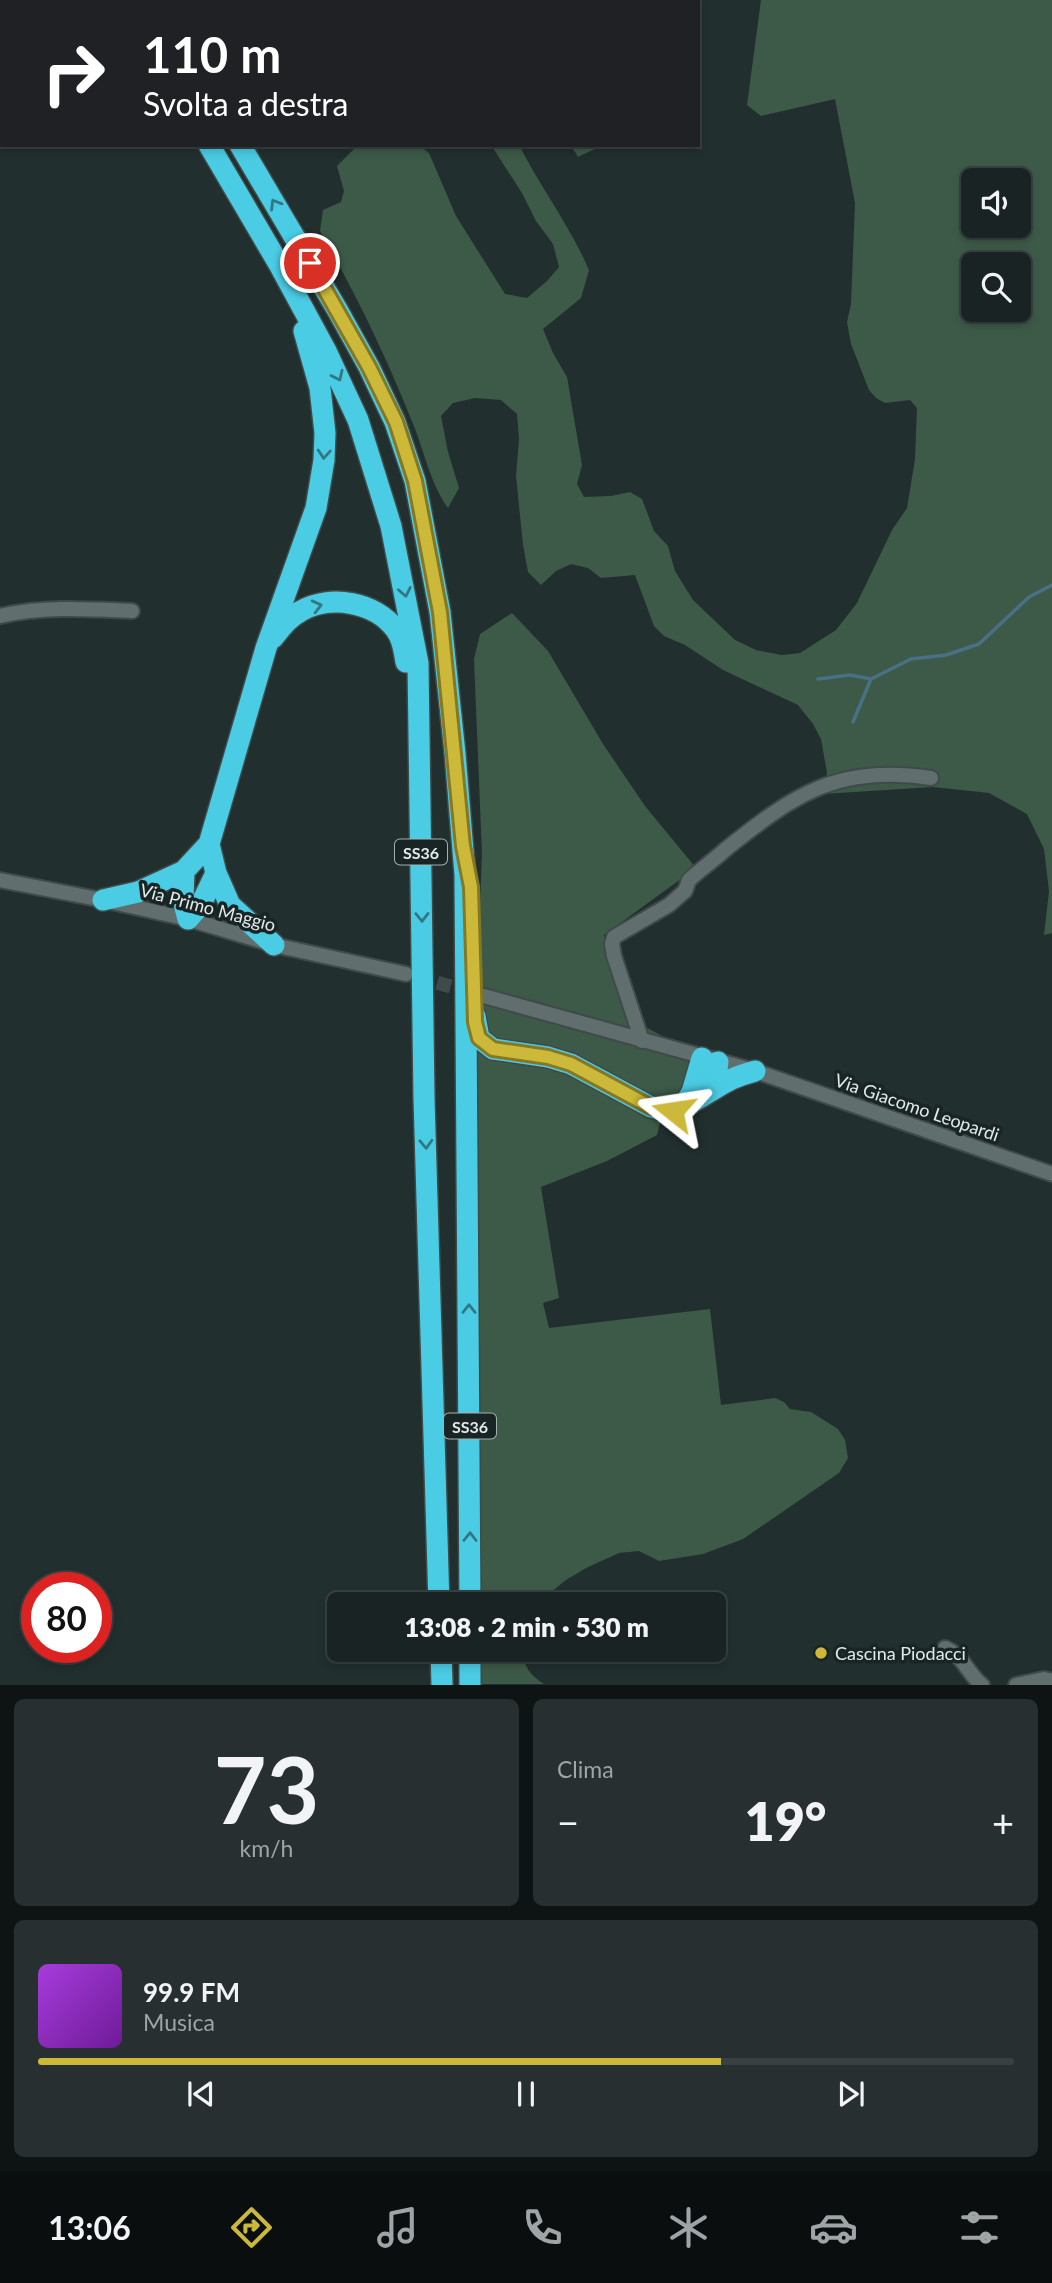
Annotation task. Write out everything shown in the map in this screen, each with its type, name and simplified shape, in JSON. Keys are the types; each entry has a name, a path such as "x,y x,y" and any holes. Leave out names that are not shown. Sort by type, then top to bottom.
{"highway":[{"path":"103,900 138,892 184,871 209,844 266,648 316,508 324,460 323,408 304,331 203,147"},
{"name":"SS36","path":"210,147 280,266 326,351 358,420 391,526 418,663 424,1098 439,1592"},
{"name":"SS36","path":"241,147 369,367 396,422 415,481 440,612 463,846 469,1247 470,1592"},
{"path":"266,648 284,625 301,610 324,604 345,602 366,607 384,617 396,630 403,644 407,669 411,791 422,871"},
{"path":"209,844 216,873 230,905 274,945"},
{"path":"463,846 471,887 477,1031 486,1045 507,1052 538,1055 571,1064 663,1111 683,1107 730,1079 762,1074"},
{"path":"184,871 183,900 188,919"},
{"path":"188,919 201,904 216,873"},
{"path":"469,1247 477,1199 477,1080 487,1063 507,1052"},
{"path":"683,1107 710,1060"},
{"path":"710,1060 714,1089"},
{"path":"441,1662 442,1685"},
{"path":"470,1662 470,1685"}],"street":[{"path":"0,616 71,608 132,611"},
{"path":"642,1041 614,956 614,937 668,905 685,891 689,880 751,828 816,788 847,778 909,775 931,778"},
{"name":"Via Primo Maggio","path":"0,880 188,919 274,945 406,974"},
{"name":"Via Giacomo Leopardi","path":"484,996 762,1074 1052,1174"},
{"path":"945,1648 957,1653 970,1674 982,1685"},
{"path":"1016,1685 1045,1679 1052,1681"}],"green space":[{"path":"761,0 1052,0 1052,933 1044,935 1049,891 1044,849 1027,814 989,793 933,787 823,794 827,773 821,739 798,705 723,670 685,645 664,636 654,626 635,575 601,578 588,568 571,564 556,571 541,585 528,572 523,545 516,476 519,439 517,414 501,400 475,398 453,403 441,416 459,488 448,508 436,487 416,430 380,347 320,231 323,210 341,202 344,191 337,166 356,147 421,147 429,153 456,216 505,294 527,298 559,267 553,244 536,221 522,193 492,147 520,147 589,270 581,298 543,329 567,377 582,465 577,484 584,497 630,492 642,499 654,531 668,546 675,571 693,600 735,640 756,650 782,655 800,653 836,630 857,603 892,530 907,508 915,459 917,408 910,400 885,403 876,398 869,390 851,344 847,322 851,304 855,203 835,99 761,116 747,105"},
{"path":"572,147 599,147 578,157"},
{"path":"512,613 548,651 603,744 645,806 696,868 604,935 617,985 631,1019 702,1058 697,1078 663,1111 657,1135 607,1161 541,1187 559,1298 543,1303 549,1328 710,1309 721,1405 775,1398 790,1409 811,1412 838,1429 845,1440 848,1458 839,1473 743,1539 703,1554 659,1561 639,1551 619,1553 586,1568 551,1592 481,1592 474,974 482,854 474,659 480,634"},
{"path":"482,1662 524,1662 528,1670 544,1684 482,1684"}],"waterway":[{"path":"818,679 850,675 871,679 911,659 946,655 979,644 1029,597 1052,585"},
{"path":"853,722 871,679"}],"tunnel":[{"path":"417,977 484,996"}],"place":[{"name":"Cascina Piodacci","path":"821,1653"}],"route":[{"path":"310,263 369,367 396,422 415,481 440,612 463,846 471,887 475,1022 479,1038 493,1049 548,1057 571,1064 651,1107 673,1111"}]}
